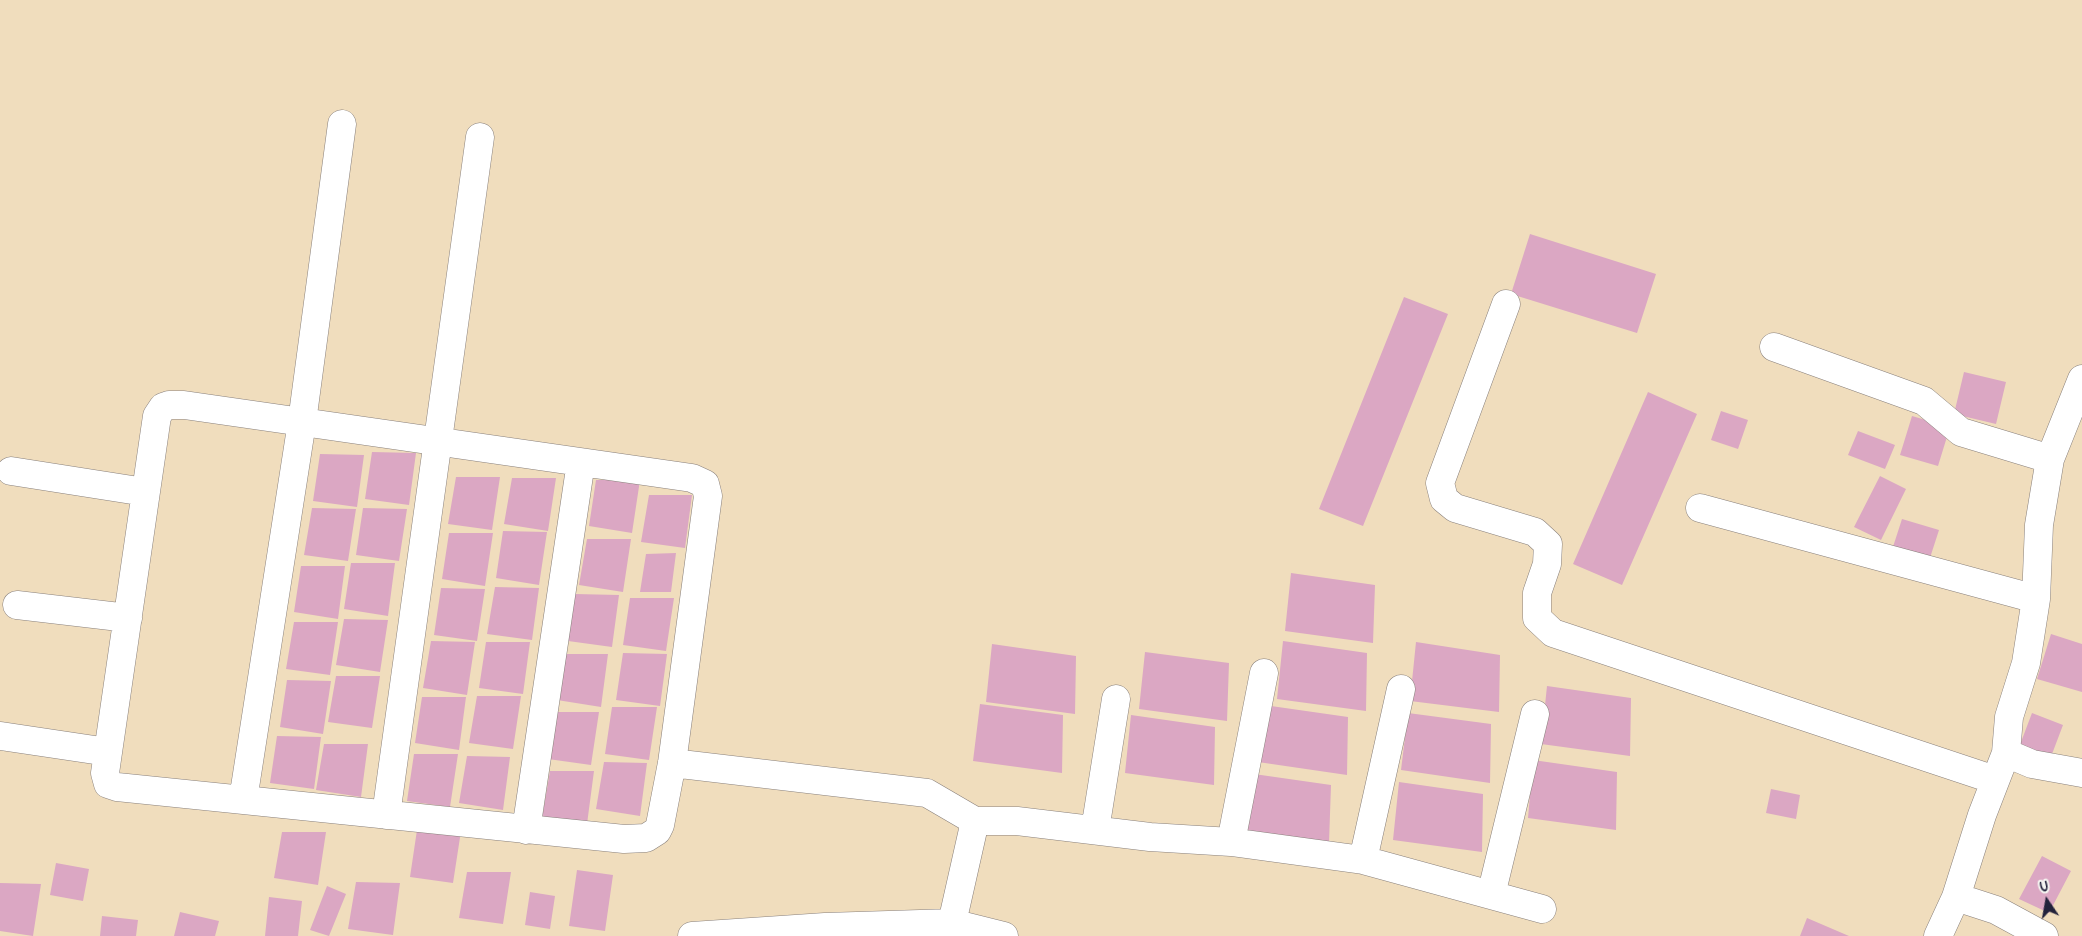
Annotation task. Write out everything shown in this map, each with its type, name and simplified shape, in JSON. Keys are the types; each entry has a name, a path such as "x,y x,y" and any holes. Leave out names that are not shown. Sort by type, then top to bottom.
{"street":[{"path":"243,800 302,422 342,124"},
{"path":"386,815 480,137"},
{"path":"1506,304 1440,483 1444,499 1455,508 1535,532 1548,544 1546,564 1537,593 1538,618 1553,633 1995,780"},
{"path":"1774,347 1924,401 1961,432 2050,459"},
{"path":"1938,936 1956,897 1995,780 2006,754 2009,717 2026,663 2036,599 2039,525 2050,459 2082,379"},
{"path":"184,405 302,422 692,478 705,484 708,496 672,763 660,825 657,831 650,836 635,840 243,800 112,786 108,784 105,776 108,752 156,416 163,407 184,405"},
{"path":"526,830 581,462"},
{"path":"11,471 145,492"},
{"path":"1700,508 2036,599"},
{"path":"17,605 128,618"},
{"path":"1231,842 1264,673"},
{"path":"1363,860 1401,689"},
{"path":"1095,830 1116,699"},
{"path":"1491,895 1535,714"},
{"path":"1,736 108,752"},
{"path":"2006,754 2032,764 2082,773"},
{"path":"672,763 927,793 975,822 1017,821 1150,837 1231,842 1363,860 1542,909"},
{"path":"952,923 975,822"},
{"path":"1956,897 1996,910 2044,936"},
{"path":"692,936 825,927 952,923 1004,936"}],"building":[{"path":"1530,234 1656,274 1637,333 1511,294"},
{"path":"1404,297 1448,314 1363,526 1319,509"},
{"path":"1964,372 2006,382 1996,424 1954,414"},
{"path":"1648,392 1697,414 1622,585 1573,564"},
{"path":"1721,411 1748,420 1738,449 1711,440"},
{"path":"1912,416 1950,427 1938,466 1900,455"},
{"path":"1858,431 1895,445 1885,469 1848,455"},
{"path":"372,452 416,453 409,505 365,499"},
{"path":"320,454 364,455 357,507 313,501"},
{"path":"1880,476 1906,489 1881,540 1854,527"},
{"path":"456,477 500,477 492,530 448,524"},
{"path":"512,478 556,478 548,531 504,524"},
{"path":"596,480 640,480 632,533 589,526"},
{"path":"649,495 692,495 685,548 641,542"},
{"path":"312,508 356,509 348,561 304,555"},
{"path":"363,508 407,509 399,561 356,555"},
{"path":"1902,519 1939,530 1928,564 1891,553"},
{"path":"503,531 547,532 539,585 496,578"},
{"path":"449,533 493,533 485,586 442,579"},
{"path":"587,539 631,539 623,592 579,585"},
{"path":"676,553 671,592 640,592 646,554"},
{"path":"351,563 395,563 388,616 344,609"},
{"path":"301,566 345,566 338,619 294,612"},
{"path":"1291,573 1375,585 1373,643 1285,631"},
{"path":"495,587 539,588 532,640 487,634"},
{"path":"441,588 485,589 477,641 434,635"},
{"path":"575,594 619,595 612,647 568,641"},
{"path":"630,598 674,598 666,651 623,645"},
{"path":"344,619 388,620 380,672 336,665"},
{"path":"294,622 338,622 330,675 286,669"},
{"path":"2051,634 2082,644 2082,692 2037,679"},
{"path":"431,641 475,642 467,695 423,688"},
{"path":"1283,641 1367,653 1366,711 1277,699"},
{"path":"486,642 530,642 523,694 479,688"},
{"path":"1416,642 1500,655 1499,712 1410,701"},
{"path":"992,644 1076,656 1075,714 986,702"},
{"path":"1145,652 1229,663 1227,721 1139,709"},
{"path":"623,653 667,654 660,706 616,700"},
{"path":"564,654 608,654 601,707 557,700"},
{"path":"336,676 380,676 372,728 328,722"},
{"path":"287,680 331,681 323,734 280,727"},
{"path":"1547,686 1631,698 1630,756 1541,744"},
{"path":"477,696 521,696 513,749 469,743"},
{"path":"422,697 466,697 459,750 415,743"},
{"path":"980,704 1063,715 1062,773 973,761"},
{"path":"1264,705 1348,717 1347,775 1258,762"},
{"path":"612,707 657,707 649,760 605,754"},
{"path":"555,712 599,712 591,765 548,759"},
{"path":"1408,713 1491,724 1490,783 1401,770"},
{"path":"2032,713 2063,725 2049,762 2018,750"},
{"path":"1131,715 1215,727 1214,785 1125,773"},
{"path":"277,736 321,737 314,789 270,783"},
{"path":"324,744 368,744 361,797 316,790"},
{"path":"414,754 458,754 450,807 407,801"},
{"path":"467,756 510,757 503,810 459,803"},
{"path":"1533,760 1617,772 1616,830 1528,818"},
{"path":"604,762 647,763 640,816 596,809"},
{"path":"550,771 594,771 587,824 542,818"},
{"path":"1247,773 1331,785 1329,843 1241,831"},
{"path":"1399,782 1483,794 1482,852 1393,840"},
{"path":"1771,789 1800,795 1796,819 1766,813"},
{"path":"417,830 461,831 453,883 410,877"},
{"path":"282,832 326,832 318,885 274,878"},
{"path":"2042,856 2071,871 2049,913 2019,899"},
{"path":"56,863 89,869 83,901 50,895"},
{"path":"577,870 613,875 605,931 569,926"},
{"path":"467,872 511,872 503,924 459,918"},
{"path":"356,882 400,883 393,935 348,929"},
{"path":"0,883 41,884 33,936 0,931"},
{"path":"327,886 346,894 329,936 310,930"},
{"path":"530,892 555,896 550,929 525,925"},
{"path":"269,897 302,901 298,936 265,936"},
{"path":"180,912 219,921 215,936 174,936"},
{"path":"102,916 138,920 136,936 100,936"},
{"path":"1807,918 1849,936 1800,936"}]}
